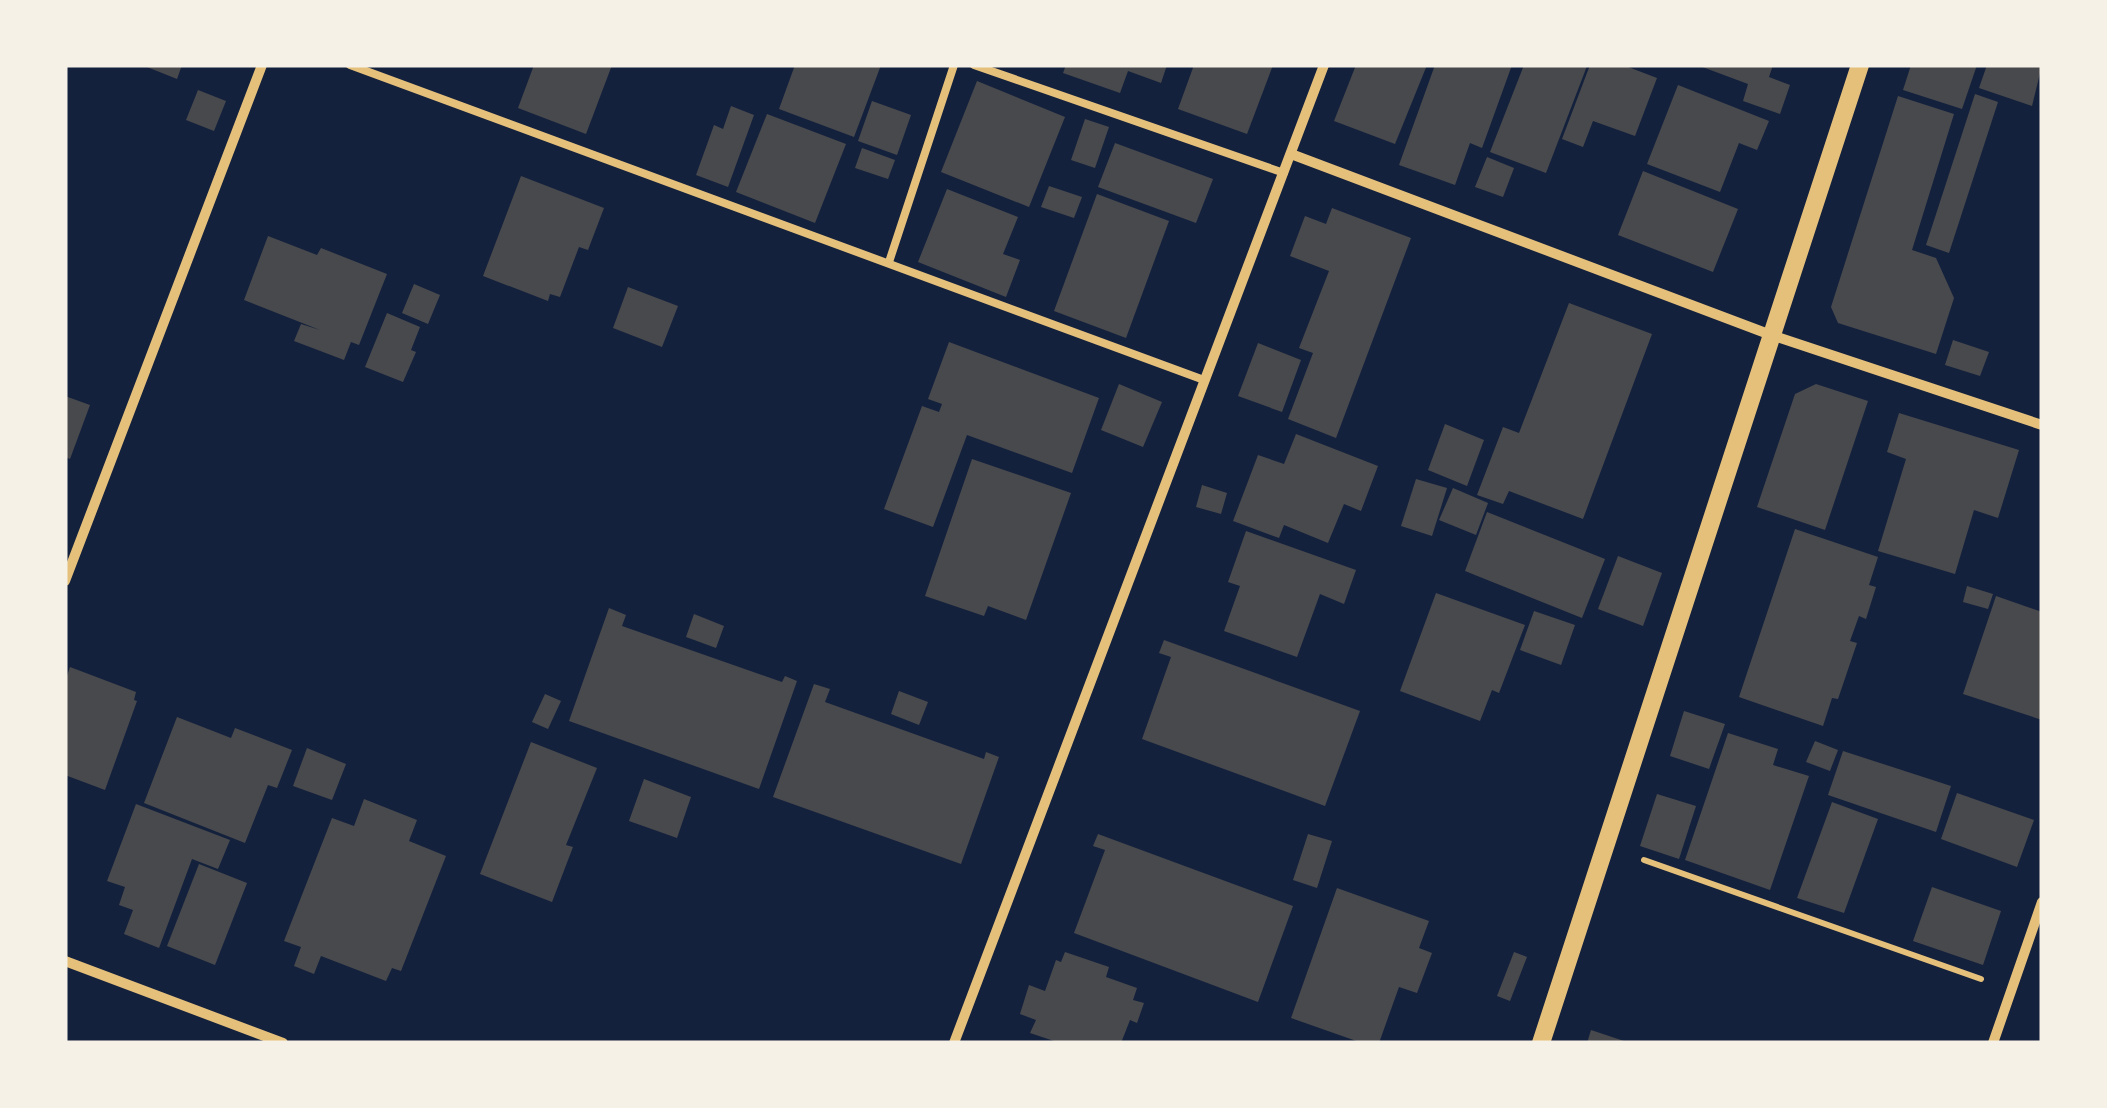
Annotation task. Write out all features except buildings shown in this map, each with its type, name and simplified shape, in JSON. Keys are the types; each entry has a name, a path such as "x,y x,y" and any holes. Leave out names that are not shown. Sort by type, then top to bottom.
{"street":[{"path":"65,581 262,65"},
{"path":"954,1043 1324,65"},
{"path":"1541,1043 1860,65"},
{"path":"1291,154 1771,335 2042,425"},
{"path":"1993,1043 2042,902"},
{"path":"65,962 283,1043"}],"lane":[{"path":"350,65 1204,380"},
{"path":"889,262 954,65"},
{"path":"974,65 1284,173"}],"path":[{"path":"1605,846 2011,990"}]}
